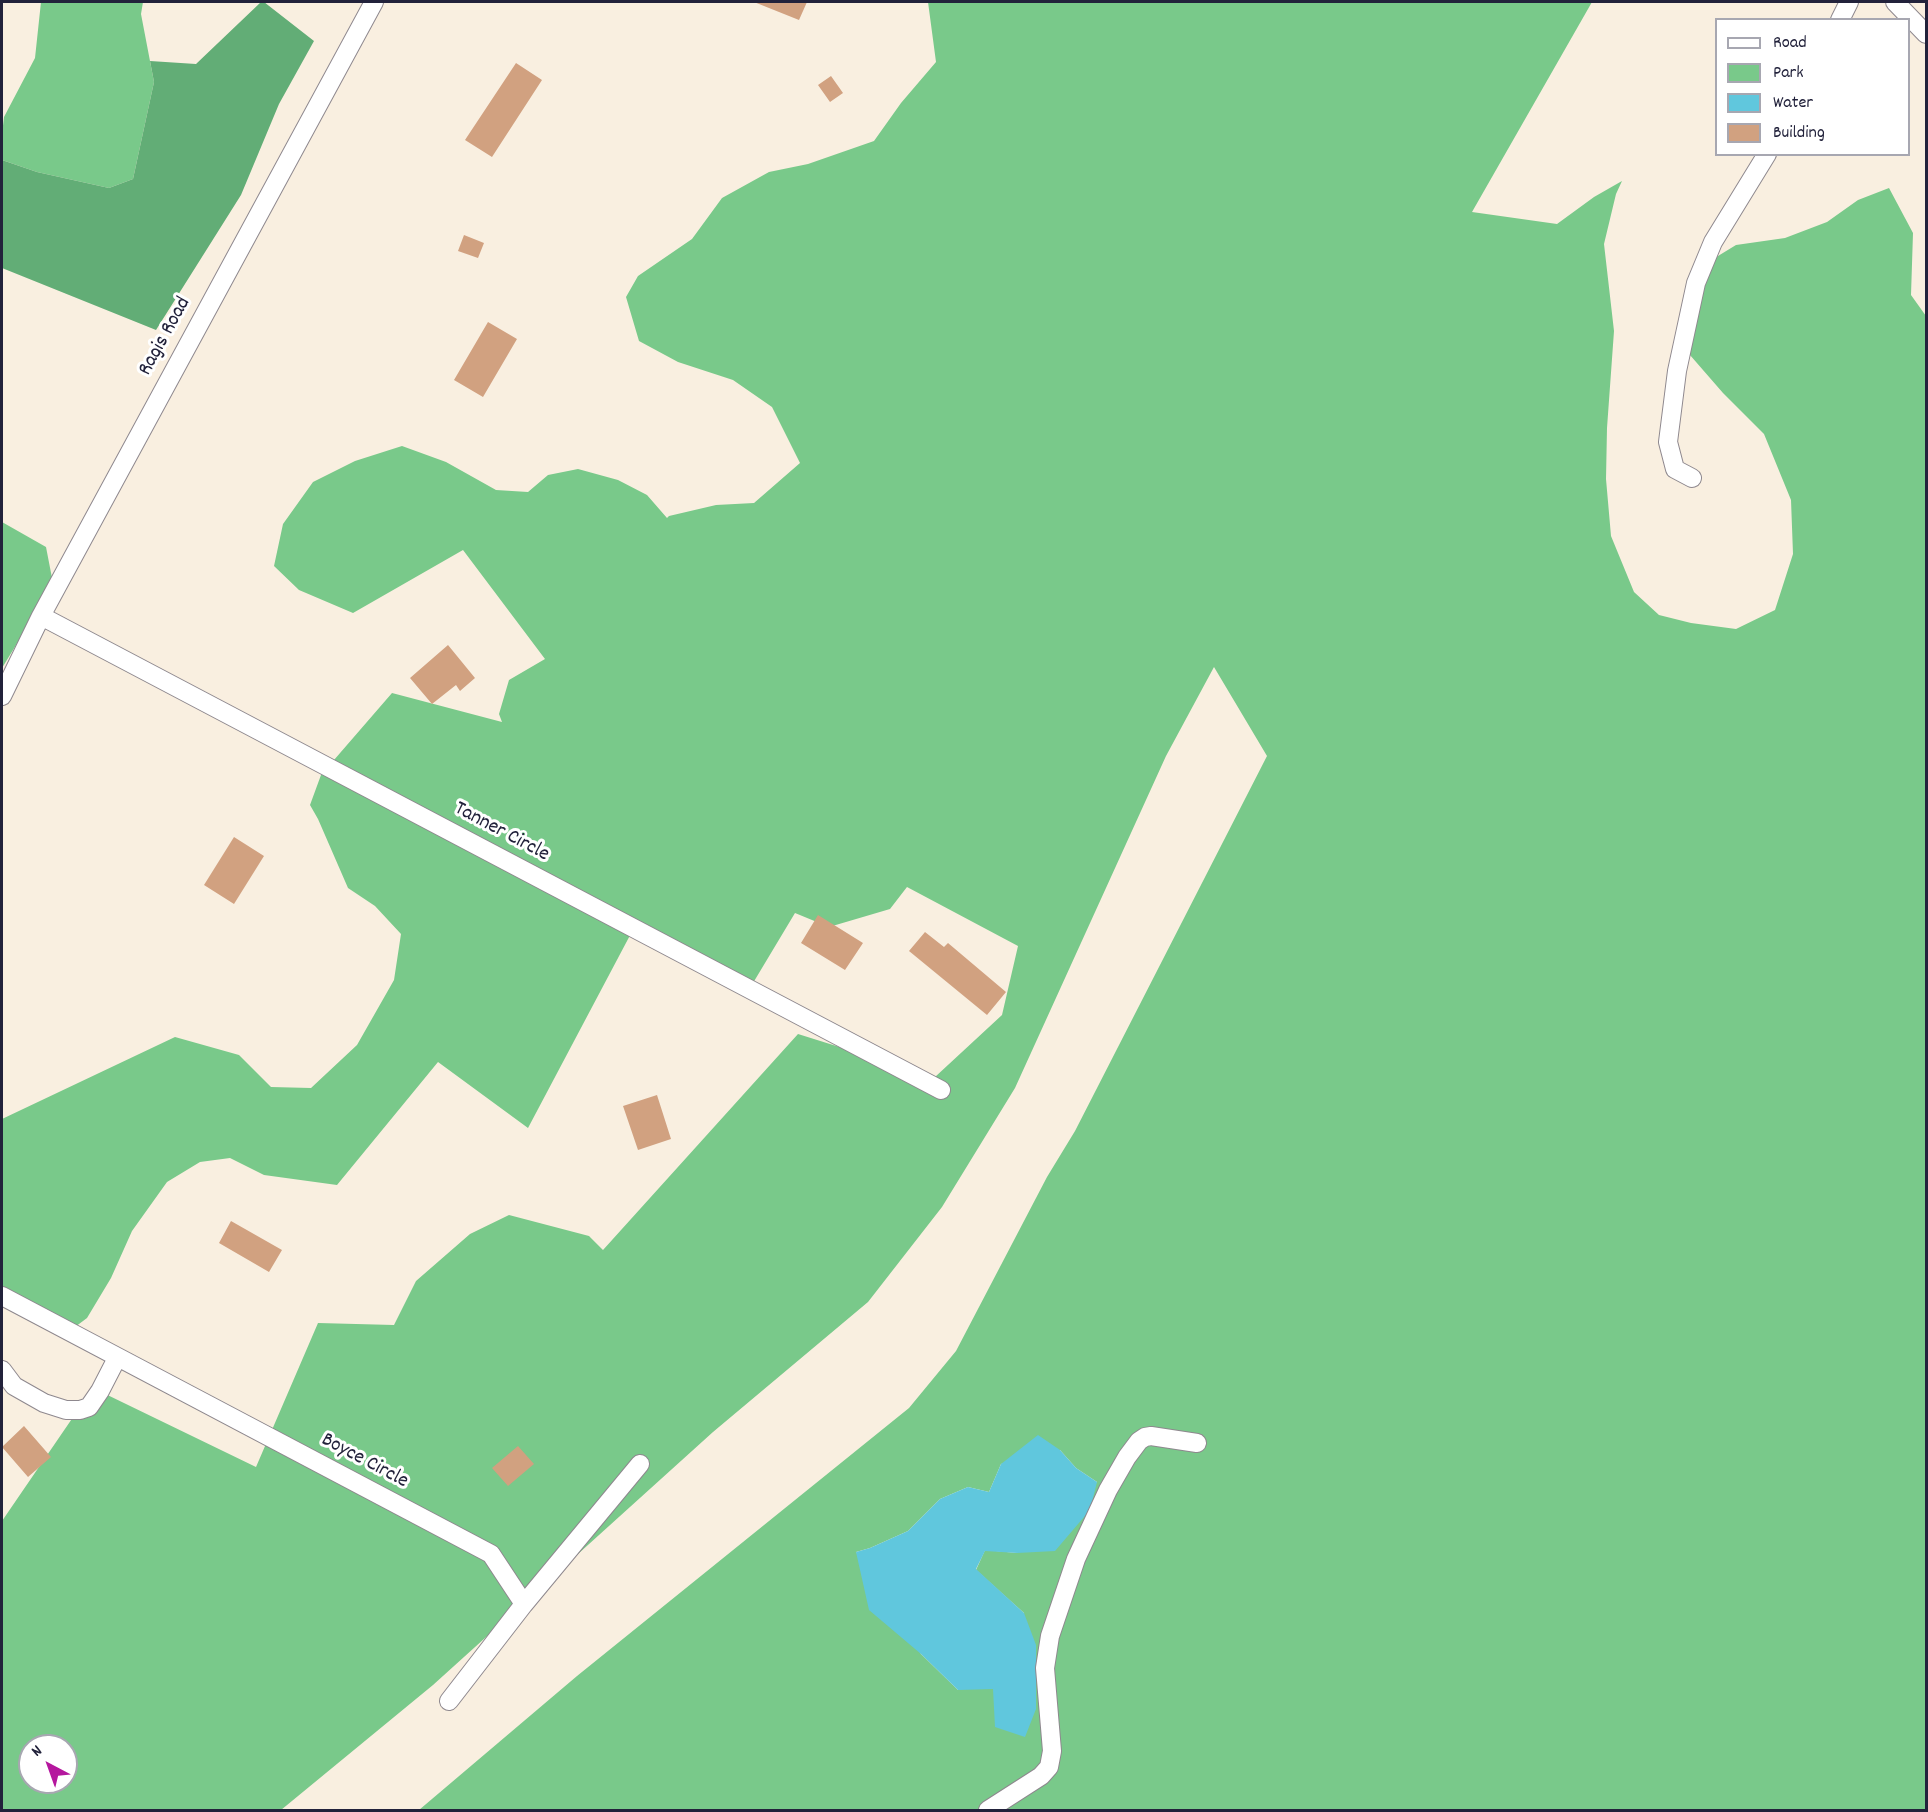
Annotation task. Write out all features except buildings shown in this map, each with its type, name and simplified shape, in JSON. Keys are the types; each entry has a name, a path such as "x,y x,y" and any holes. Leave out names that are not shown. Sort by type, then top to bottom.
{"street":[{"name":"Ragis Road","path":"2,696 41,616 374,2"},
{"path":"1841,18 1849,2"},
{"path":"1895,2 1926,34"},
{"path":"1692,478 1675,469 1668,442 1677,371 1696,283 1713,242 1766,156"},
{"name":"Tanner Circle","path":"41,616 941,1090"},
{"name":"Boyce Circle","path":"2,1296 492,1554 524,1604"},
{"path":"2,1370 14,1386 44,1403 66,1410 80,1410 89,1407 117,1358"},
{"path":"988,1810 1041,1776 1048,1767 1052,1751 1045,1668 1050,1636 1076,1559 1108,1490 1127,1457 1145,1437 1197,1443"},
{"path":"449,1701 524,1604 640,1464"}],"green space":[{"path":"41,2 143,2 141,14 154,82 133,179 109,188 37,172 2,160 4,117 35,58"},
{"path":"261,2 314,41 279,104 241,195 156,330 2,268 2,160 37,172 109,188 133,179 154,82 150,61 196,64"},
{"path":"928,2 1592,2 1472,212 1557,224 1594,197 1622,181 1616,194 1604,244 1614,331 1606,479 1611,536 1634,592 1659,615 1691,623 1736,629 1775,610 1793,554 1791,500 1764,434 1723,393 1683,347 1700,267 1736,245 1785,238 1827,222 1858,200 1889,188 1913,233 1911,295 1926,316 1926,1810 419,1810 577,1676 909,1408 956,1351 1047,1177 1075,1131 1267,756 1214,667 1166,756 1015,1088 942,1207 868,1302 713,1432 433,1685 281,1810 2,1810 2,1521 93,1388 256,1467 318,1323 394,1325 416,1281 470,1234 509,1215 589,1236 603,1250 798,1034 935,1077 1002,1015 1018,946 907,887 890,909 829,927 795,913 753,983 636,924 528,1128 438,1062 337,1185 264,1175 230,1158 200,1162 167,1182 132,1231 111,1278 87,1318 71,1330 2,1288 2,1119 175,1037 239,1055 271,1087 311,1088 357,1045 394,980 401,934 375,906 348,888 310,805 321,775 392,693 502,722 499,714 509,680 545,659 463,550 353,613 299,590 274,566 283,524 313,482 355,461 402,446 446,462 496,490 528,492 548,475 578,469 618,480 647,495 667,518 716,505 754,503 800,463 772,407 733,380 678,362 639,341 626,297 638,276 692,239 722,198 769,172 808,164 874,141 901,103 936,62","holes":["1060,1450 1076,1468 1097,1482 1017,1553 985,1550 976,1570 1024,1613 958,1690 921,1654 856,1552 908,1531 940,1499 968,1487 989,1492 1001,1464"]},
{"path":"2,522 46,547 52,578 2,668"}],"water":[{"path":"1038,1435 1060,1450 1076,1468 1097,1482 1090,1510 1055,1551 1017,1553 985,1551 976,1569 1024,1613 1036,1645 1036,1709 1025,1737 995,1727 993,1689 958,1690 921,1654 869,1610 856,1552 908,1531 940,1499 968,1487 989,1492 1001,1464"}]}
